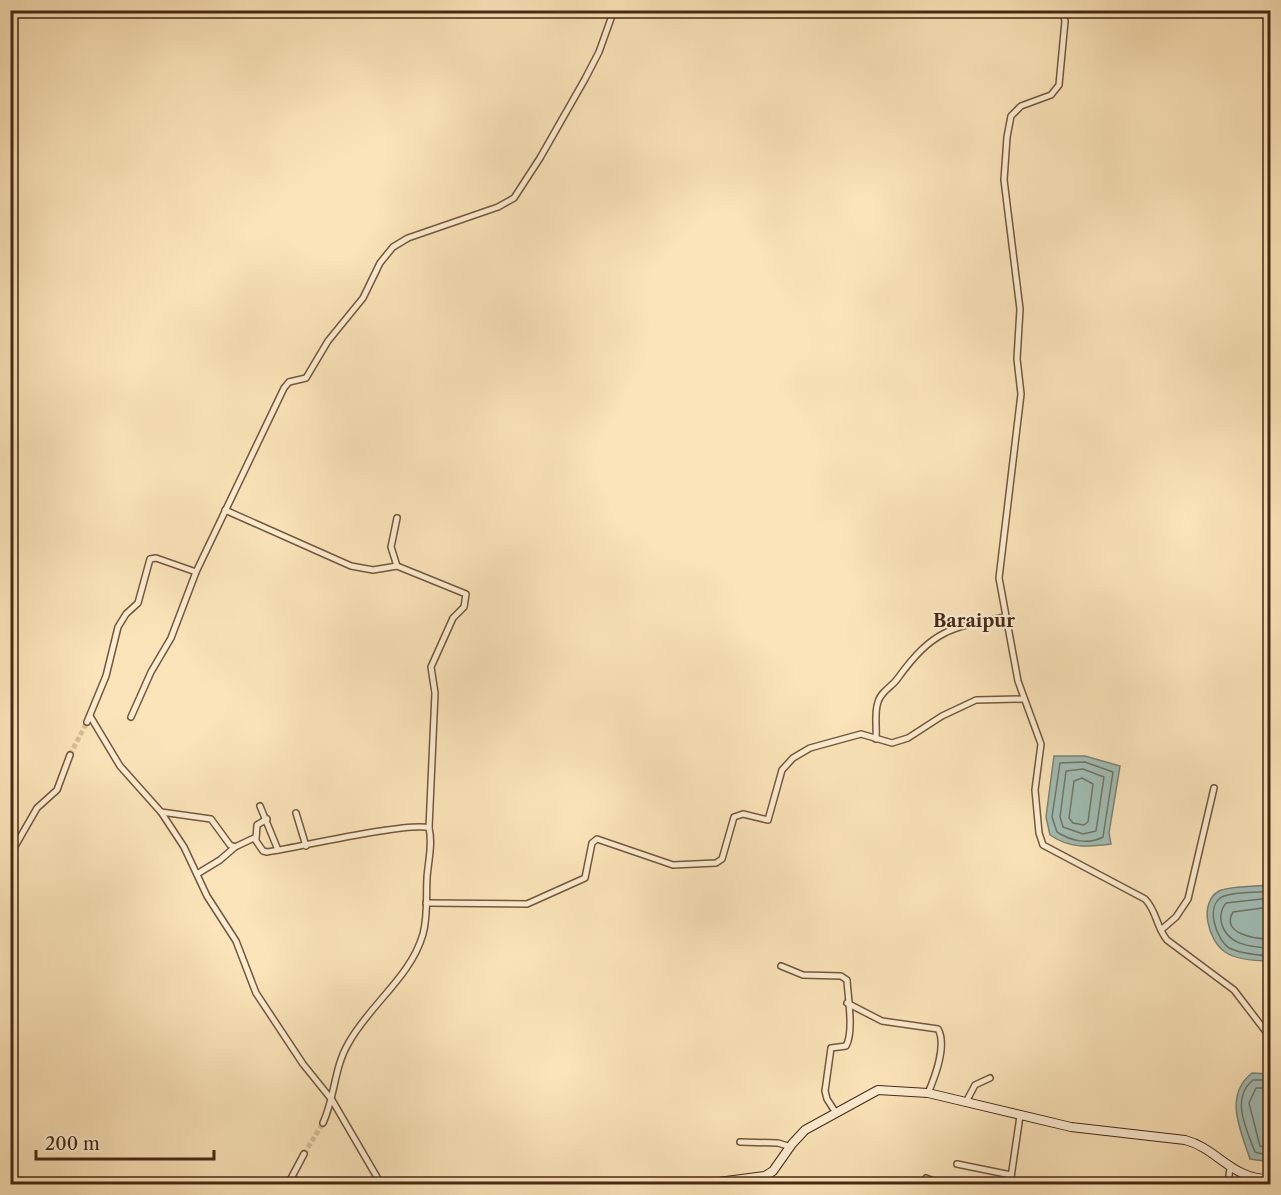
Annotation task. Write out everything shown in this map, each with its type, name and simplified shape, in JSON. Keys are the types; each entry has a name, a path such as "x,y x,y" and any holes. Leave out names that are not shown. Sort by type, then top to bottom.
{"street":[{"path":"131,717 151,672 171,638 196,572 284,388 289,382 306,378 328,340 363,298 386,254 408,238 498,207 519,193 594,61 614,10"},
{"path":"1062,10 1065,21 1059,85 1051,95 1015,111 1011,116 1007,137 1004,187 1020,309 1017,359 1022,394 999,572 1005,617 1023,699 1041,750 1035,790 1039,832 1043,845 1136,892 1152,906 1167,940 1234,990 1270,1037"},
{"path":"225,510 351,566 373,570 397,566 462,591 467,598 464,607 453,618 443,636 431,667 435,693 430,831 423,932 414,954 348,1043 341,1058 332,1100 323,1123"},
{"path":"397,518 391,547 397,566"},
{"path":"196,572 150,559 138,603 126,614 118,627 109,667 88,719 120,766 161,812 184,847 213,907 236,940 256,993 303,1064 332,1100 381,1185"},
{"path":"876,739 876,708 880,695 897,680 915,654 951,628 1005,617"},
{"path":"426,903 534,903 585,878 592,843 597,839 673,865 716,863 722,859 734,817 743,814 765,821 770,818 779,777 793,758 810,748 842,737 865,735 888,743 903,739 942,716 976,700 1023,699"},
{"path":"10,855 37,808 57,790 70,755"},
{"path":"1161,930 1176,917 1188,899 1214,788"},
{"path":"260,806 278,850"},
{"path":"161,812 211,819 230,846 235,847"},
{"path":"297,813 306,846"},
{"path":"267,819 257,825 256,839 265,852 389,830 423,826 430,831"},
{"path":"196,874 220,860 235,847 256,839"},
{"path":"781,966 811,976 845,977 851,1024 849,1040 846,1046 831,1048 825,1083 825,1095 836,1113"},
{"path":"847,1002 882,1021 938,1029 941,1038 938,1062 928,1093"},
{"path":"966,1102 975,1085 990,1078"},
{"path":"703,1185 751,1182 773,1171 790,1147 806,1130 878,1090 928,1093 1071,1127 1185,1140 1201,1146 1230,1168 1250,1176 1270,1179"},
{"path":"1010,1185 1020,1116"},
{"path":"740,1142 778,1143 790,1147"},
{"path":"288,1185 303,1154"},
{"path":"957,1164 1011,1175"},
{"path":"1228,1185 1230,1168"},
{"path":"926,1178 941,1185"}],"water":[{"path":"1054,756 1085,756 1120,766 1109,833 1111,844 1072,845 1050,835 1046,817"},
{"path":"1270,885 1270,961 1241,958 1225,952 1210,931 1207,912 1213,897 1219,891 1229,888"},
{"path":"1252,1073 1270,1074 1270,1162 1250,1159 1239,1126 1236,1103 1238,1092 1243,1082"}],"tunnel":[{"path":"70,755 87,722"},
{"path":"304,1154 323,1123"}],"district":[{"name":"Baraipur","path":"974,621"}]}
